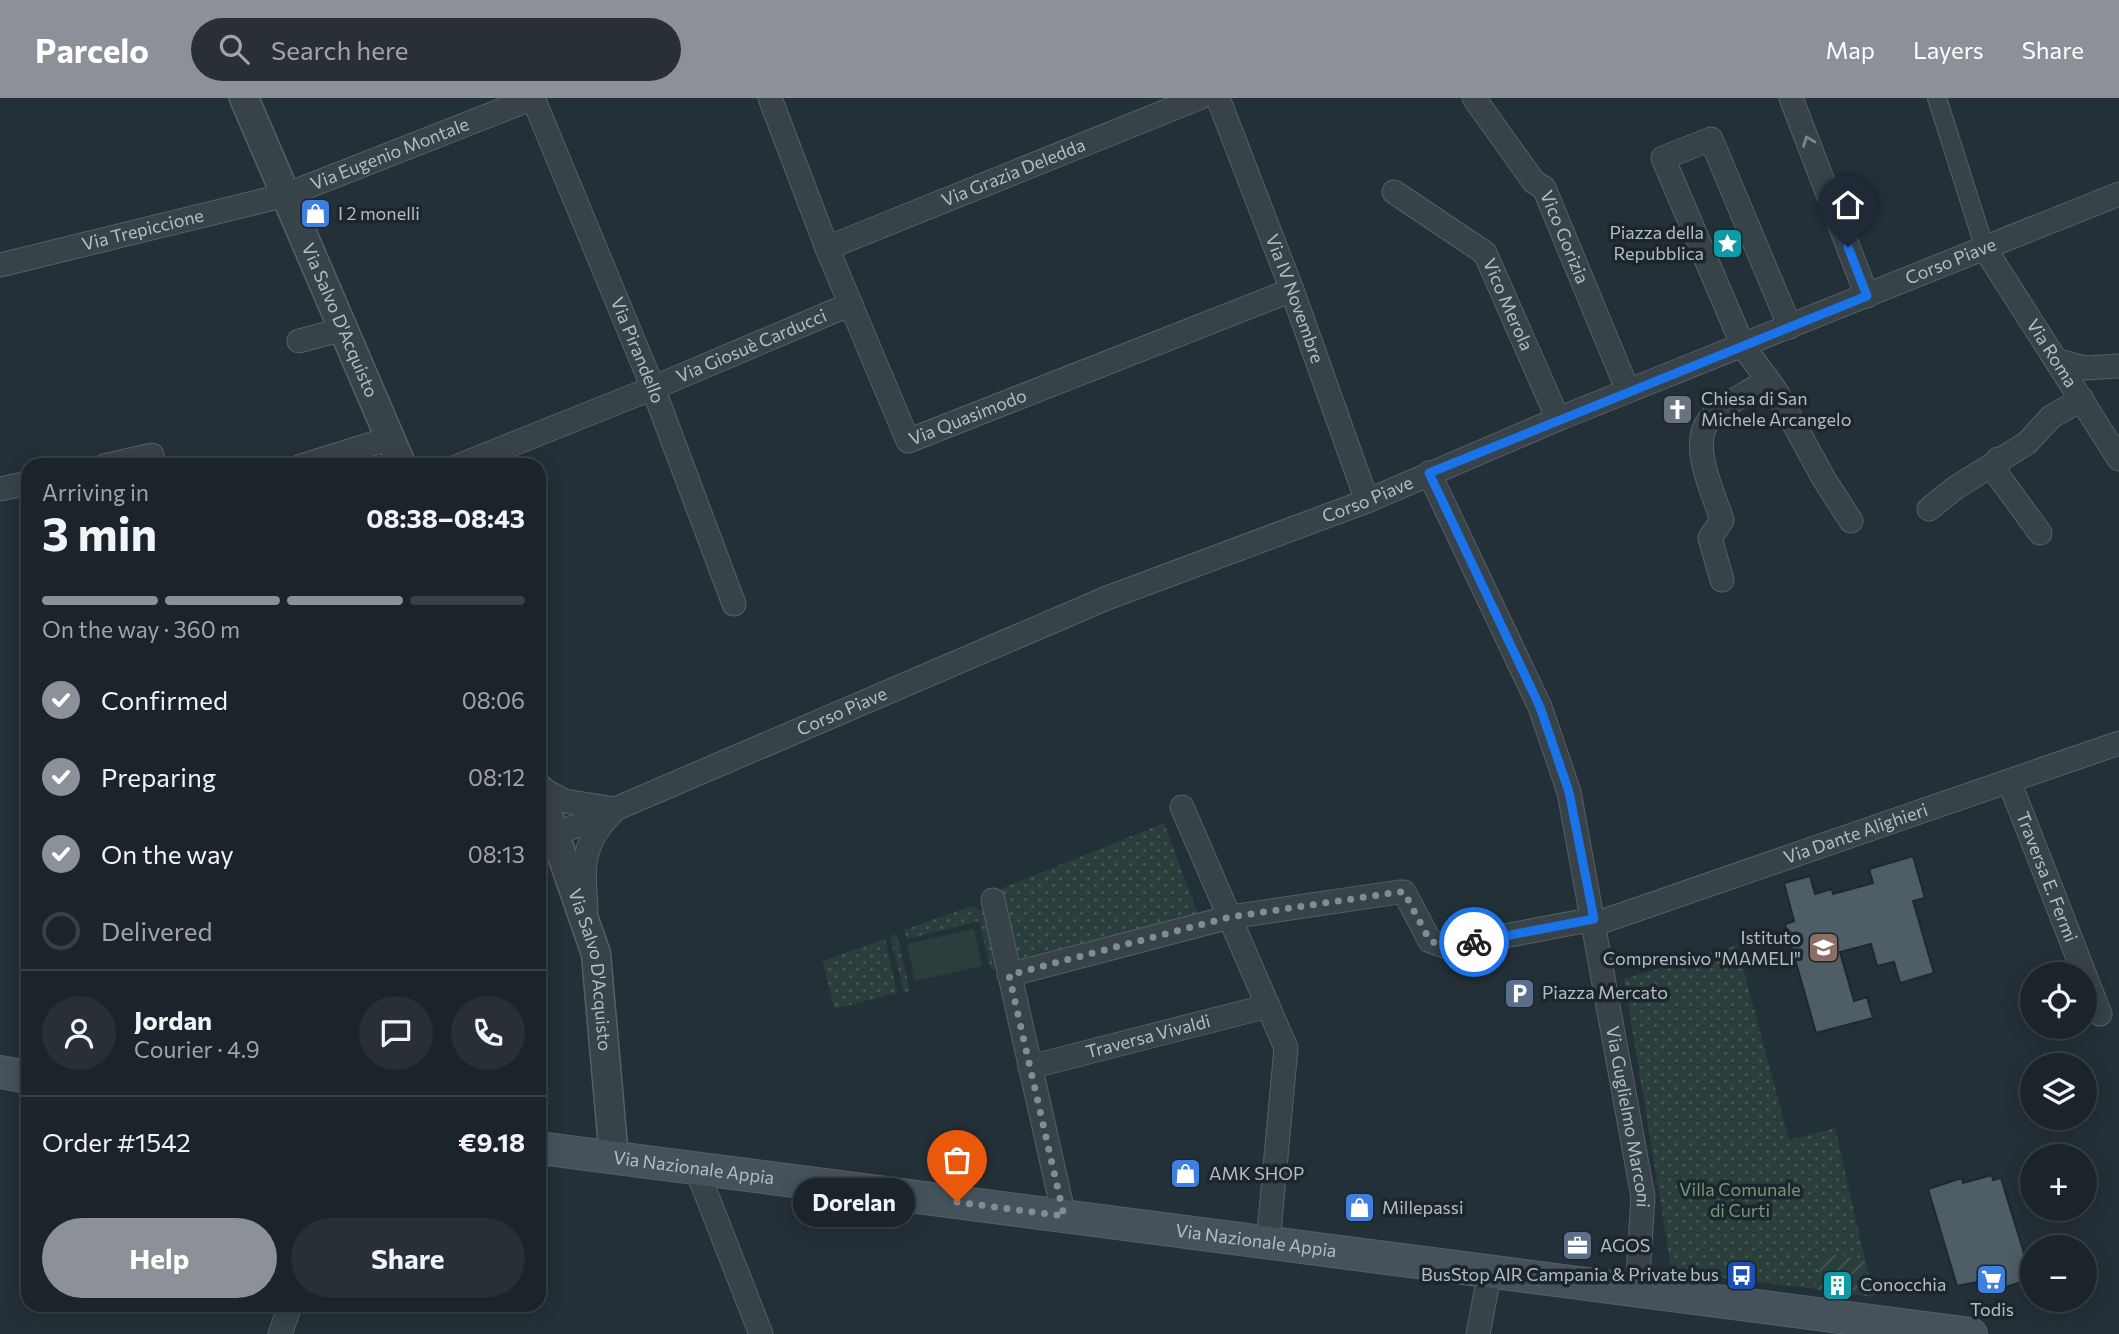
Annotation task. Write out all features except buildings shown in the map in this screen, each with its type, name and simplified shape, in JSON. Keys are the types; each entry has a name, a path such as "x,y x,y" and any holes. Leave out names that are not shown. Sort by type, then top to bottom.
{"main road":[{"path":"0,1071 21,1076"},
{"name":"Via Nazionale Appia","path":"546,1149 1971,1334"}],"street":[{"name":"Via Salvo D'Acquisto","path":"243,98 399,458"},
{"name":"Via Eugenio Montale","path":"286,195 533,98"},
{"name":"Via Pirandello","path":"533,98 653,388 734,604"},
{"name":"Via Quasimodo","path":"770,98 827,248 908,440 1292,290"},
{"name":"Via Grazia Deledda","path":"827,248 1199,98"},
{"name":"Via IV Novembre","path":"1218,98 1292,290 1367,500"},
{"name":"Vico Gorizia","path":"1474,98 1534,182 1544,188 1628,391"},
{"path":"1791,98 1867,296"},
{"path":"1937,98 1986,249"},
{"path":"1790,327 1711,139 1663,158 1743,346 1768,380 1851,521"},
{"name":"Vico Merola","path":"1394,192 1485,253 1558,419"},
{"name":"Corso Piave","path":"557,834 1107,598 1367,500 1558,419 2119,194"},
{"name":"Via Trepiccione","path":"0,265 286,195"},
{"name":"Via Roma","path":"1986,249 2119,458"},
{"name":"Via Giosuè Carducci","path":"478,458 851,304"},
{"path":"299,341 344,329"},
{"path":"2059,361 2085,368 2119,366"},
{"path":"1722,580 1710,538 1722,520 1702,451 1703,428 1710,418 1768,380"},
{"path":"1929,509 1998,459 2027,443 2051,417 2082,399"},
{"path":"327,458 391,438"},
{"path":"1998,459 1997,474 2040,533"},
{"name":"Via Guglielmo Marconi","path":"1429,473 1540,707 1569,792 1643,1198 1637,1291"},
{"path":"0,489 21,484"},
{"name":"Via Dante Alighieri","path":"1230,917 1404,892 1430,941 1447,947 1594,922 2119,743"},
{"name":"Traversa E. Fermi","path":"2009,781 2100,1014"},
{"path":"546,792 564,801 616,809"},
{"name":"Via Salvo D'Acquisto","path":"546,806 596,954 614,1158"},
{"path":"1182,807 1286,1048 1268,1243"},
{"name":"Corso Piave","path":"588,928 585,852 592,833 616,809"},
{"path":"993,900 1064,1216"},
{"path":"1009,975 1230,917"},
{"name":"Traversa Vivaldi","path":"1030,1067 1268,1006"},
{"path":"696,1168 761,1334"},
{"path":"1478,1334 1490,1271"},
{"path":"280,1334 288,1312"}],"green space":[{"path":"1164,823 1199,917 1016,962 998,890"},
{"path":"972,906 985,912 997,969 991,970 979,921 907,939 904,930"},
{"path":"974,929 982,966 915,981 907,944"},
{"path":"897,934 910,991 904,992 890,937"},
{"path":"885,939 897,993 834,1009 823,961"},
{"name":"Villa Comunale di Curti","path":"1737,945 1789,1140 1835,1128 1865,1260 1824,1253 1815,1289 1672,1272 1624,979"},
{"path":"1823,1253 1865,1260 1875,1297 1846,1294 1845,1299 1825,1296 1825,1291 1815,1289"}],"way so far":[{"path":"957,1202 1064,1216 1009,975 1230,917 1399,892 1404,892 1409,899 1430,941 1447,947 1474,942"}],"place":[{"name":"I 2 monelli","path":"315,214"},
{"name":"Piazza della Repubblica","path":"1727,243"},
{"name":"Chiesa di San Michele Arcangelo","path":"1678,409"},
{"name":"Istituto Comprensivo \"MAMELI\"","path":"1824,948"},
{"name":"Piazza Mercato","path":"1519,993"},
{"name":"AMK SHOP","path":"1186,1174"},
{"name":"Dorelan","path":"957,1202"},
{"name":"Millepassi","path":"1359,1208"},
{"name":"AGOS","path":"1577,1246"},
{"name":"BusStop AIR Campania & Private bus","path":"1742,1275"},
{"name":"Todis","path":"1992,1280"},
{"name":"Conocchia","path":"1837,1285"}],"route":[{"path":"1474,942 1594,919 1569,792 1540,707 1429,473 1867,296 1848,247"}]}
